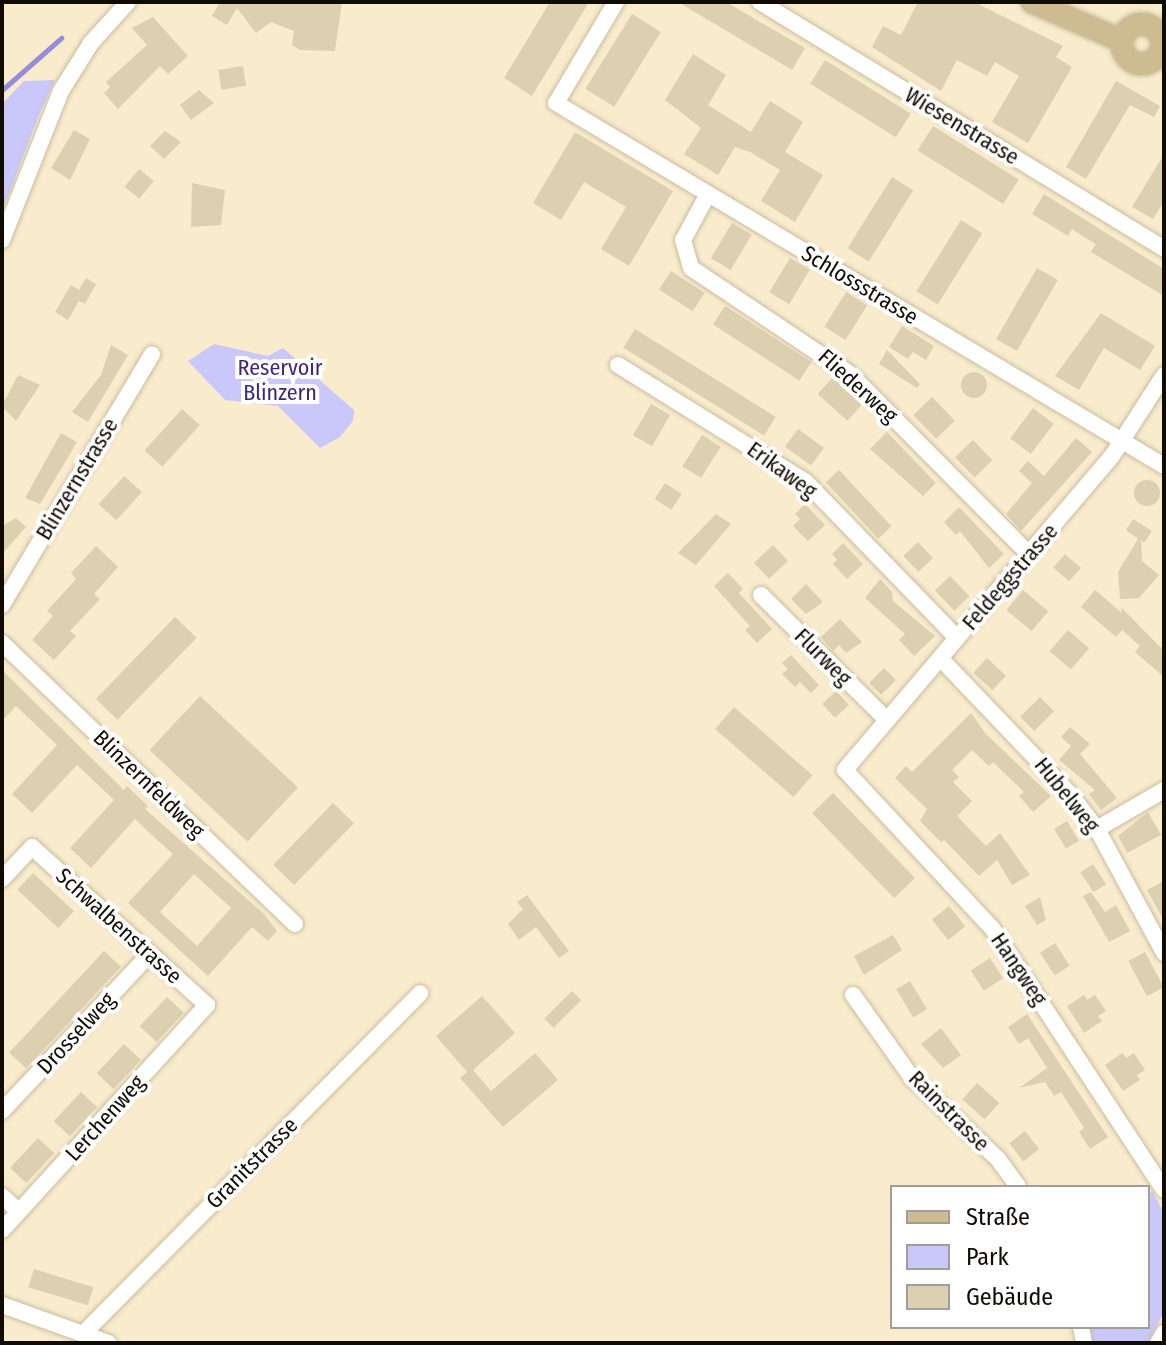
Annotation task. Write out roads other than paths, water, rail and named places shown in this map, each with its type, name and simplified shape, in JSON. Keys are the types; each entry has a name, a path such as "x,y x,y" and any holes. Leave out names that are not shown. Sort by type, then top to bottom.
{"main road":[{"path":"1032,2 1122,41 1129,59 1158,64 1162,33 1140,24 1128,29 1122,41"}],"street":[{"path":"2,240 61,91 91,43 128,2"},
{"name":"Schlossstrasse","path":"616,2 556,103 1164,466"},
{"name":"Wiesenstrasse","path":"760,2 1164,249"},
{"name":"Fliederweg","path":"708,194 683,240 691,268 850,374 1029,554"},
{"name":"Blinzernstrasse","path":"2,605 152,354"},
{"name":"Erikaweg","path":"618,365 806,482 957,638"},
{"name":"Feldeggstrasse","path":"845,770 1123,440 1164,375"},
{"name":"Flurweg","path":"761,595 886,719"},
{"name":"Blinzernfeldweg","path":"2,643 295,924"},
{"name":"Hubelweg","path":"940,658 1069,793 1097,829 1164,953"},
{"name":"Hangweg","path":"845,770 992,928 1164,1190"},
{"path":"1097,829 1164,790"},
{"name":"Schwalbenstrasse","path":"2,879 32,847 207,1005"},
{"name":"Drosselweg","path":"2,1111 150,954"},
{"name":"Granitstrasse","path":"84,1333 420,993"},
{"name":"Rainstrasse","path":"853,995 912,1078 998,1159 1017,1185"},
{"name":"Lerchenweg","path":"2,1230 207,1005"},
{"path":"2,1196 19,1212"},
{"path":"2,1305 108,1343"},
{"path":"1158,1343 1164,1333"}],"waterway":[{"path":"2,90 61,38"}],"park label":[{"name":"Reservoir Blinzern","path":"280,380"}]}
